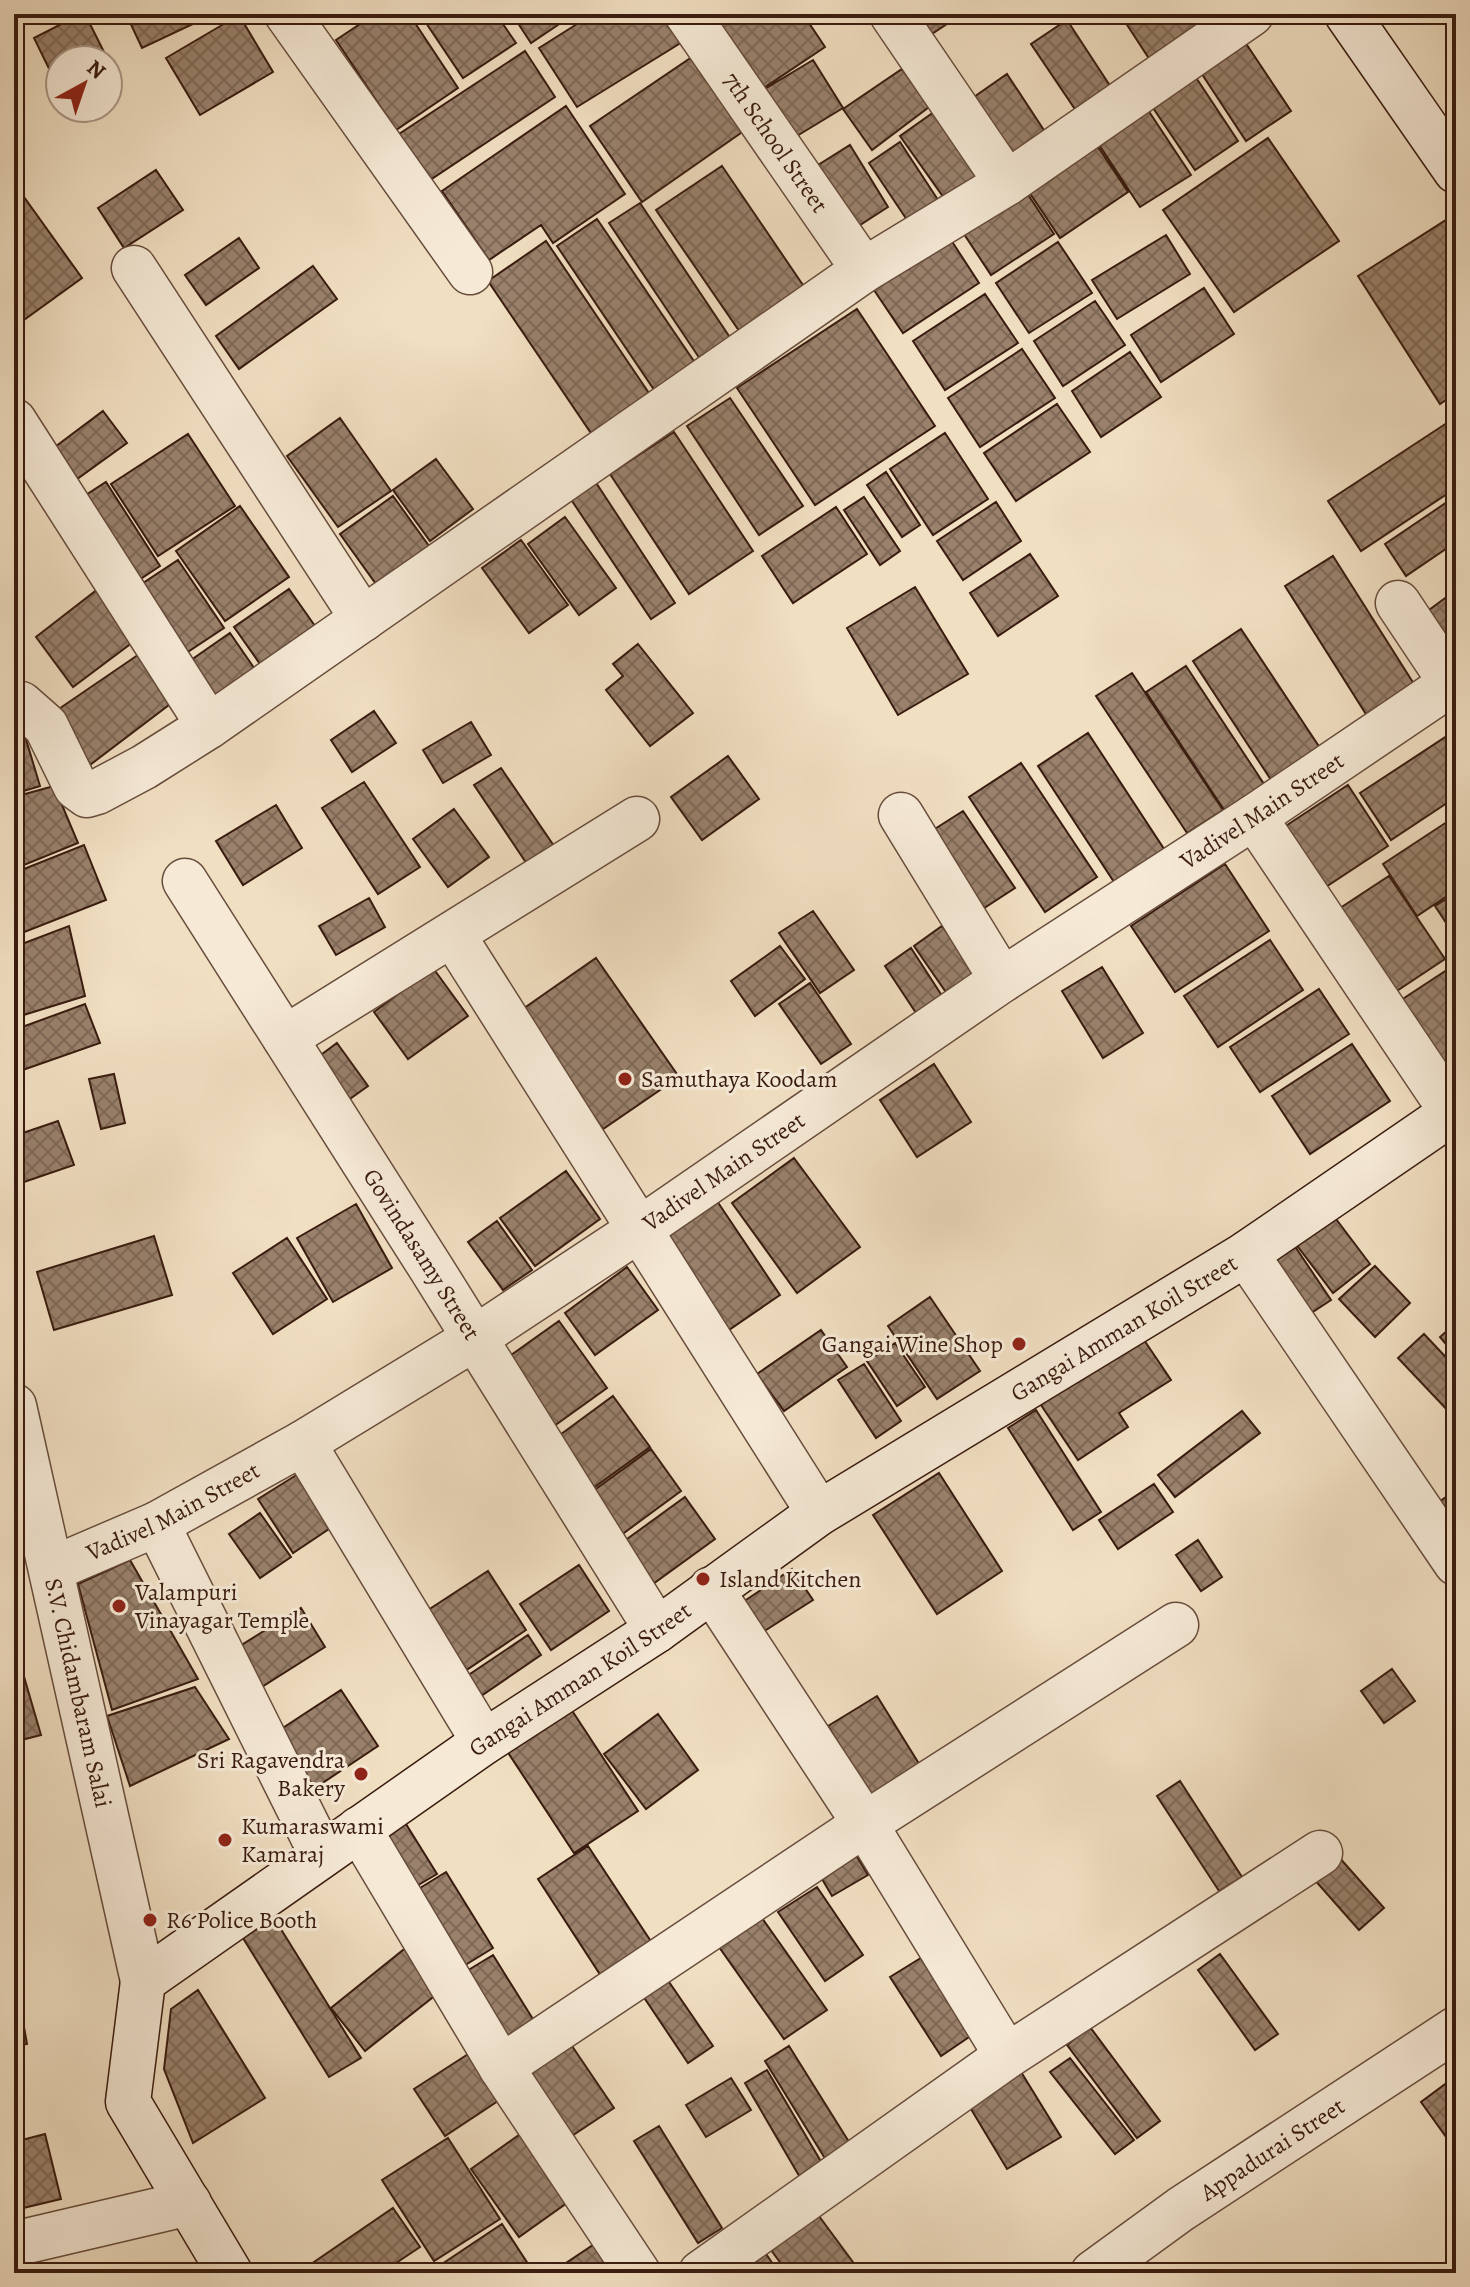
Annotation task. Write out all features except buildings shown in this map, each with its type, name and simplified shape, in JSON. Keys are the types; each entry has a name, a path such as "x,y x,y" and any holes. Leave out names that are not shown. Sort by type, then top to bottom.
{"street":[{"name":"7th School Street","path":"687,14 864,270"},
{"path":"892,14 1007,183"},
{"path":"14,702 21,704 46,726 76,787 87,795 144,767 209,726 864,270 1007,183 1251,14"},
{"path":"1347,14 1456,171"},
{"path":"301,19 470,272"},
{"path":"134,268 363,619"},
{"path":"14,421 209,726"},
{"path":"1398,603 1454,687"},
{"name":"Vadivel Main Street","path":"52,1569 157,1524 303,1443 475,1338 640,1229 1002,980 1454,687"},
{"path":"901,815 1002,980"},
{"path":"1254,817 1454,1111"},
{"path":"285,1038 637,819"},
{"name":"Govindasamy Street","path":"185,881 657,1630"},
{"path":"453,935 819,1513"},
{"name":"Gangai Amman Koil Street","path":"143,1981 484,1742 657,1630 819,1513 1246,1254 1454,1111"},
{"path":"1246,1254 1456,1563"},
{"name":"S.V. Chidambaram Salai","path":"14,1406 143,1981"},
{"path":"303,1443 484,1742"},
{"path":"157,1524 322,1855"},
{"path":"711,1589 865,1824 1007,2056"},
{"path":"501,2067 865,1824 1176,1625"},
{"path":"359,1829 501,2067 638,2273"},
{"path":"701,2273 1007,2056 1320,1853"},
{"path":"143,1981 128,2102 230,2273"},
{"name":"Appadurai Street","path":"1093,2273 1181,2209 1456,2029"},
{"path":"14,2244 189,2203"}],"place":[{"name":"Samuthaya Koodam","path":"625,1079"},
{"name":"Gangai Wine Shop","path":"1019,1344"},
{"name":"Island Kitchen","path":"703,1579"},
{"name":"Valampuri Vinayagar Temple","path":"119,1606"},
{"name":"Sri Ragavendra Bakery","path":"361,1774"},
{"name":"Kumaraswami Kamaraj","path":"225,1840"},
{"name":"R6 Police Booth","path":"150,1920"}]}
